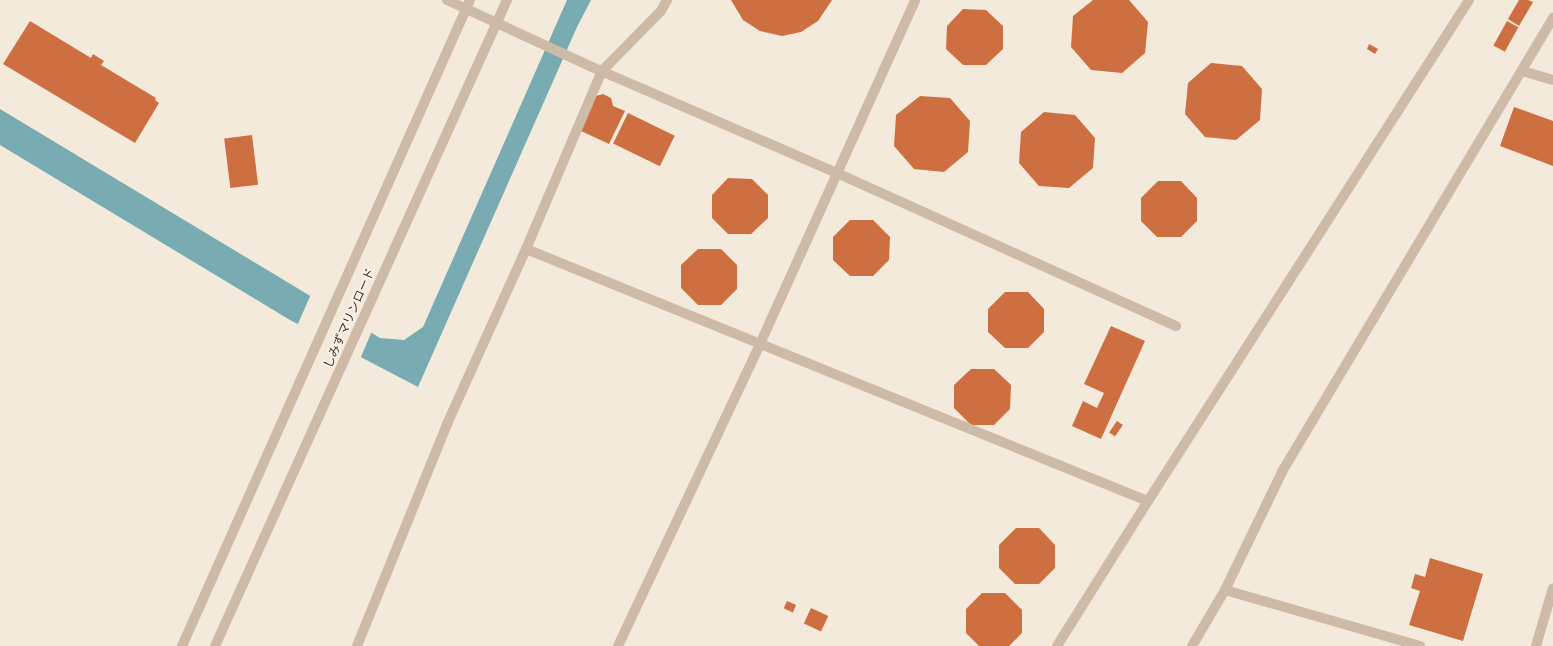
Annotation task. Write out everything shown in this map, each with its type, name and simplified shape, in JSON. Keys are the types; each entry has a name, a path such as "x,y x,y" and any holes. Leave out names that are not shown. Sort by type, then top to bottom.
{"street":[{"path":"447,0 468,4 497,22 592,67 837,172 1176,326"},
{"name":"しみずマリンロード","path":"215,646 507,0"},
{"path":"358,646 447,424 526,249 602,71 661,12 667,0"},
{"path":"618,646 760,344 915,0"},
{"path":"1057,646 1148,501 1469,0"},
{"name":"しみずマリンロード","path":"182,646 468,4"},
{"path":"1192,646 1225,590 1283,470 1553,18"},
{"path":"1522,71 1553,80"},
{"path":"526,249 1148,501"},
{"path":"1536,646 1553,588"},
{"path":"1225,590 1420,646"}],"water":[{"path":"567,0 591,0 577,27 418,387 290,320 0,145 0,109 380,338 404,340 423,327"}],"pier":[{"path":"311,294 372,331 360,359 297,326"}],"building":[{"path":"731,0 832,0 818,21 801,32 782,36 760,31 743,20"},
{"path":"1093,0 1129,0 1148,22 1145,53 1122,73 1091,70 1071,47 1073,16"},
{"path":"1519,0 1528,0 1533,2 1519,26 1508,19"},
{"path":"963,9 986,10 1003,26 1003,49 986,65 963,65 946,49 947,26"},
{"path":"30,21 91,58 93,54 104,61 101,65 156,98 155,100 159,103 135,143 3,64"},
{"path":"1507,21 1518,27 1505,52 1493,45"},
{"path":"1369,44 1378,49 1375,54 1367,49"},
{"path":"1211,63 1242,66 1262,89 1260,120 1236,140 1205,137 1185,114 1188,83"},
{"path":"603,94 611,98 613,106 625,111 609,144 579,130 596,96"},
{"path":"920,96 950,98 970,121 968,152 944,172 914,169 894,146 896,115"},
{"path":"1514,107 1553,121 1553,166 1500,146"},
{"path":"1044,112 1075,115 1095,138 1093,168 1069,188 1039,186 1019,163 1021,132"},
{"path":"628,113 675,136 660,166 613,144"},
{"path":"252,135 258,185 230,188 224,138"},
{"path":"728,178 752,179 768,195 768,218 751,234 728,234 712,218 712,195"},
{"path":"1158,181 1181,181 1197,198 1197,221 1181,237 1157,237 1141,221 1141,198"},
{"path":"850,220 873,220 890,237 889,260 873,276 850,276 833,260 833,237"},
{"path":"698,249 721,249 737,265 737,289 721,305 698,305 681,288 681,265"},
{"path":"1005,292 1028,292 1044,309 1044,332 1028,348 1005,348 988,332 988,309"},
{"path":"1111,326 1145,341 1101,439 1072,426 1083,401 1097,408 1104,393 1084,384"},
{"path":"971,369 994,369 1011,385 1010,409 994,425 971,425 954,408 954,385"},
{"path":"1117,421 1123,425 1115,437 1109,433"},
{"path":"1016,528 1039,528 1055,545 1055,568 1039,584 1015,584 999,568 999,545"},
{"path":"1430,558 1483,574 1463,641 1409,625 1420,591 1411,588 1415,574 1425,577"},
{"path":"982,593 1005,593 1022,610 1022,633 1009,646 979,646 966,633 966,609"},
{"path":"787,601 796,605 793,612 784,608"},
{"path":"811,608 828,616 821,631 804,623"}]}
